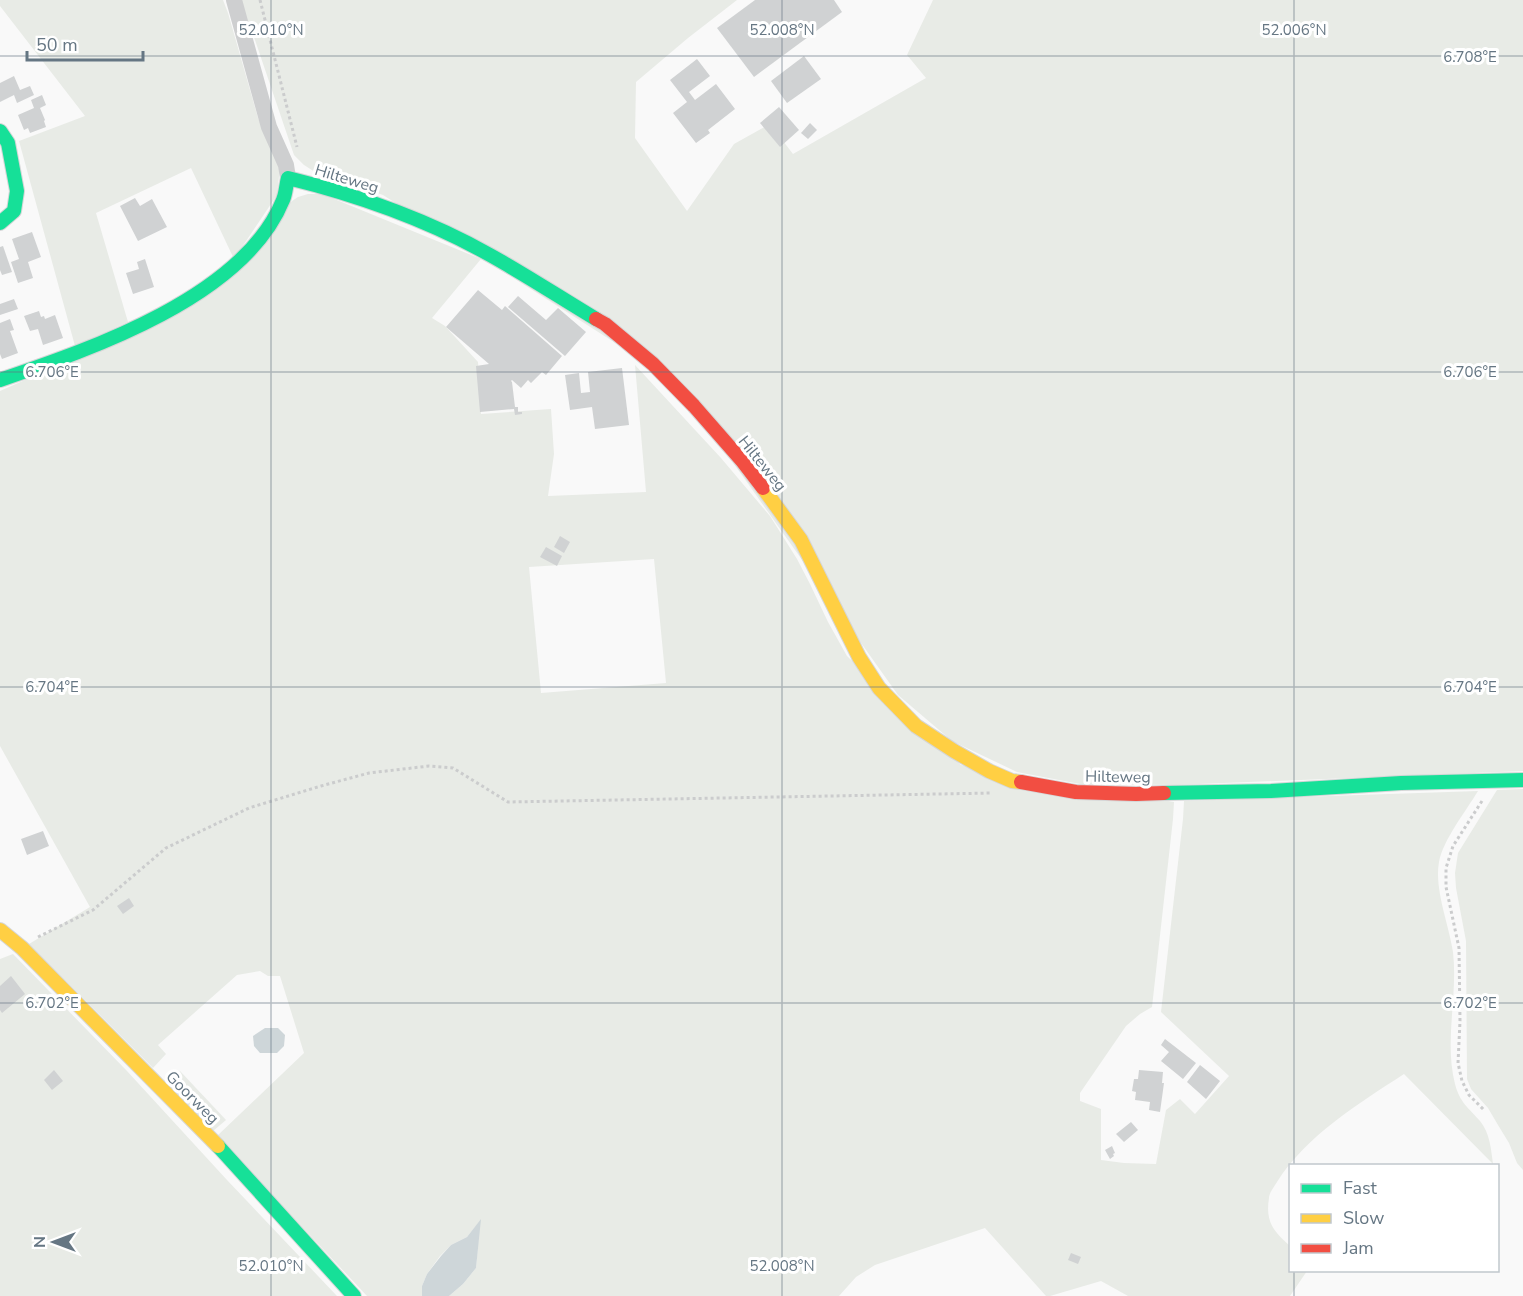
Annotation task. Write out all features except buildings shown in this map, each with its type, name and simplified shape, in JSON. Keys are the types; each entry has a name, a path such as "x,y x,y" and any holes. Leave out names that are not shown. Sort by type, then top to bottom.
{"street":[{"path":"0,380 50,364 133,328 201,291 238,264 253,249 283,201 288,178 286,165 268,128 234,0"},
{"path":"0,131 8,143 17,191 14,211 0,223"},
{"name":"Hilteweg","path":"288,178 374,203 439,230 488,254 605,324 653,364 743,462 795,531 859,657 879,688 916,726 989,771 1012,781 1076,792 1136,794 1523,780"},
{"name":"Goorweg","path":"2,935 22,948 228,1156 354,1296"}],"path":[{"path":"260,0 298,152"},
{"path":"22,948 27,943 93,910 166,848 249,808 369,773 429,766 453,768 508,802 991,794 1012,781"},
{"path":"1485,1112 1469,1095 1461,1081 1458,1063 1461,1021 1460,948 1446,888 1446,868 1453,846 1483,800 1486,781"}],"shaded area":[{"path":"0,0 223,0 258,118 280,167 277,195 234,259 191,168 96,213 128,322 75,346 19,141 85,116 0,6"},
{"path":"239,0 737,0 636,82 635,138 687,211 734,144 770,124 793,154 926,78 907,55 933,0 1523,0 1523,771 1175,785 1080,784 1017,772 952,741 898,695 675,381 383,195 315,172 294,155"},
{"path":"308,194 322,194 481,259 432,318 445,326 478,362 481,414 551,409 554,454 548,496 646,492 635,365 721,458 770,516 797,559 847,656 961,765 1174,802 1152,1007 1126,1026 1080,1093 1080,1101 1101,1109 1101,1160 1156,1164 1166,1110 1180,1099 1195,1114 1229,1076 1161,1012 1184,801 1478,791 1445,844 1438,873 1440,895 1453,952 1451,1051 1455,1084 1462,1100 1486,1131 1493,1164 1404,1074 1387,1085 1318,1135 1289,1164 1269,1196 1268,1214 1272,1226 1289,1245 1289,1272 1306,1272 1290,1296 1128,1296 1101,1281 1046,1296 985,1228 875,1265 856,1277 839,1296 449,1296 476,1268 480,1221 467,1237 451,1245 440,1256 427,1274 422,1286 422,1296 367,1296 217,1136 304,1053 280,976 268,976 260,971 237,975 158,1045 166,1054 153,1068 29,944 90,907 0,746 0,391 172,315 292,201","holes":["654,559 666,683 541,693 529,567"]},
{"path":"1523,789 1523,1170 1488,1108 1471,1089 1467,1079 1466,941 1455,873 1458,853 1497,790"},
{"path":"13,954 127,1071 337,1296 0,1296 0,959"},
{"path":"265,1028 278,1028 285,1035 284,1046 277,1053 260,1053 254,1046 253,1036"},
{"path":"180,1071 226,1120 213,1131 167,1083"},
{"path":"481,1219 476,1268 449,1296 422,1296 422,1286 427,1274 451,1245 467,1237"}],"traffic: fast":[{"path":"0,131 8,143 17,191 14,211 0,223"},
{"path":"0,380 119,335 161,315 200,291 235,265 263,234 283,200 288,178 340,192 442,231 503,263 596,319"},
{"path":"1164,793 1271,791 1401,783 1523,780"},
{"path":"218,1146 354,1296"}],"traffic: slow":[{"path":"763,488 801,540 859,657 879,688 916,726 989,771 1012,781 1021,782"},
{"path":"0,930 22,948 218,1146"}],"traffic: jam":[{"path":"596,319 653,364 694,406 763,488"},
{"path":"1021,782 1076,792 1164,793"}]}
